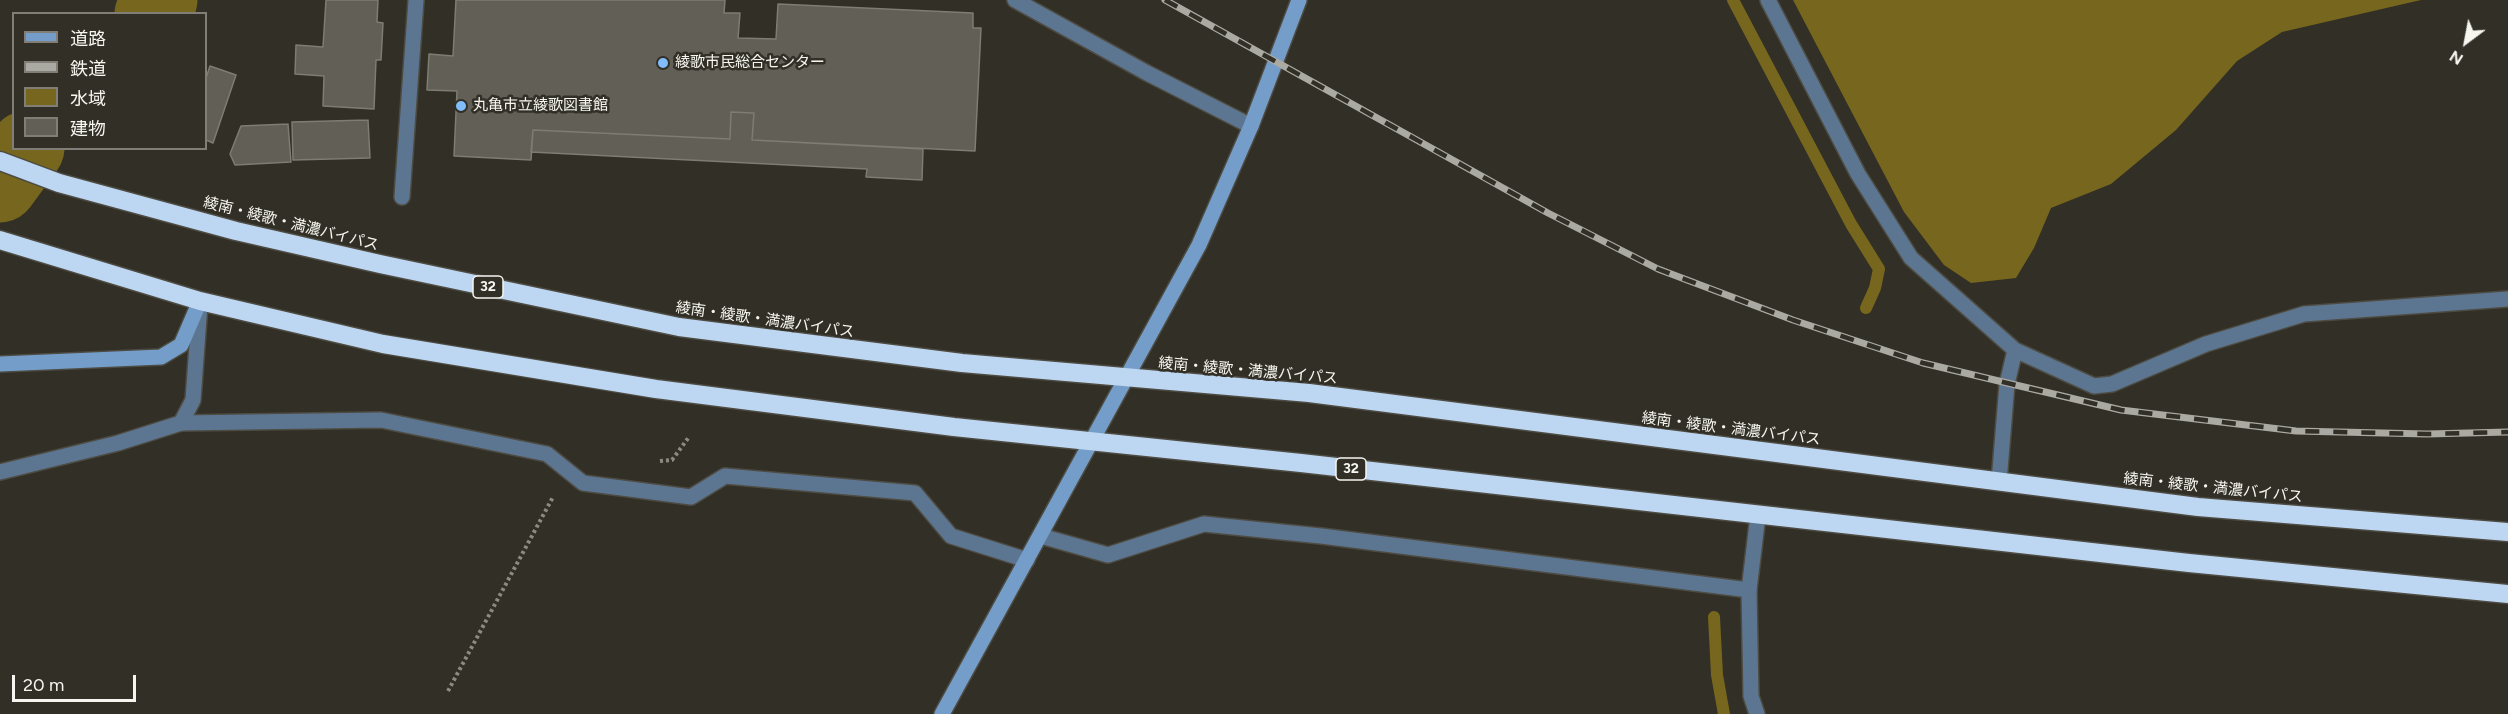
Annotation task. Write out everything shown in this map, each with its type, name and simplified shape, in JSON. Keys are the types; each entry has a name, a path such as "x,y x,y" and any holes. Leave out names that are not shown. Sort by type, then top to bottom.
{"highway":[{"name":"綾南・綾歌・満濃バイパス","path":"0,161 59,183 236,231 368,262 679,327 962,363 1309,393 2198,507 2508,532"},
{"name":"32","path":"7,242 200,301 383,344 656,389 954,427 2177,562 2508,594"}],"street":[{"path":"402,197 416,0"},
{"path":"1015,0 1147,73 1251,126"},
{"path":"942,714 1199,245 1251,126 1299,0"},
{"path":"1768,0 1858,174 1911,258 2015,350 2094,386 2112,384 2206,344 2304,314 2508,299"},
{"path":"0,364 161,357 180,345 200,301"},
{"path":"181,423 193,400 200,301"},
{"path":"1999,482 2007,384 2015,350"},
{"path":"0,471 118,443 181,423 381,420 547,454 584,483 691,497 724,476 915,493 951,536 1027,560"},
{"path":"1757,714 1751,696 1749,590 1758,515"},
{"path":"1041,536 1108,555 1204,524 1321,536 1749,590"}],"path":[{"path":"648,461 672,460 689,436"},
{"path":"448,691 568,471"}],"water":[{"path":"1793,0 2421,0 2282,32 2237,61 2176,130 2111,184 2051,208 2034,248 2016,278 1971,283 1944,265 1904,212"}],"building":[{"path":"326,0 378,0 377,22 383,23 381,60 376,60 374,109 323,106 324,76 295,74 296,45 323,47"},
{"path":"456,0 725,0 724,13 740,13 738,38 776,39 778,4 973,13 973,28 981,28 975,151 752,140 754,113 731,112 730,139 533,130 531,160 454,156 457,91 427,90 429,54 453,56"},
{"path":"210,66 236,75 213,143 207,140 207,75"},
{"path":"731,112 754,113 752,140 923,149 922,180 866,177 867,169 531,152 533,130 730,139"},
{"path":"368,120 370,158 293,160 292,122"},
{"path":"288,124 291,162 235,165 230,154 241,126"}],"waterway":[{"path":"153,12 160,0"},
{"path":"1733,0 1851,224 1879,269 1875,288 1866,308"},
{"path":"0,185 26,150"},
{"path":"1714,617 1717,675 1724,714"}],"railway":[{"path":"1165,0 1548,213 1658,269 1793,320 1923,363 2121,410 2296,431 2427,434 2508,432"}],"place":[{"name":"綾歌市民総合センター","path":"663,63"},
{"name":"丸亀市立綾歌図書館","path":"461,106"}]}
